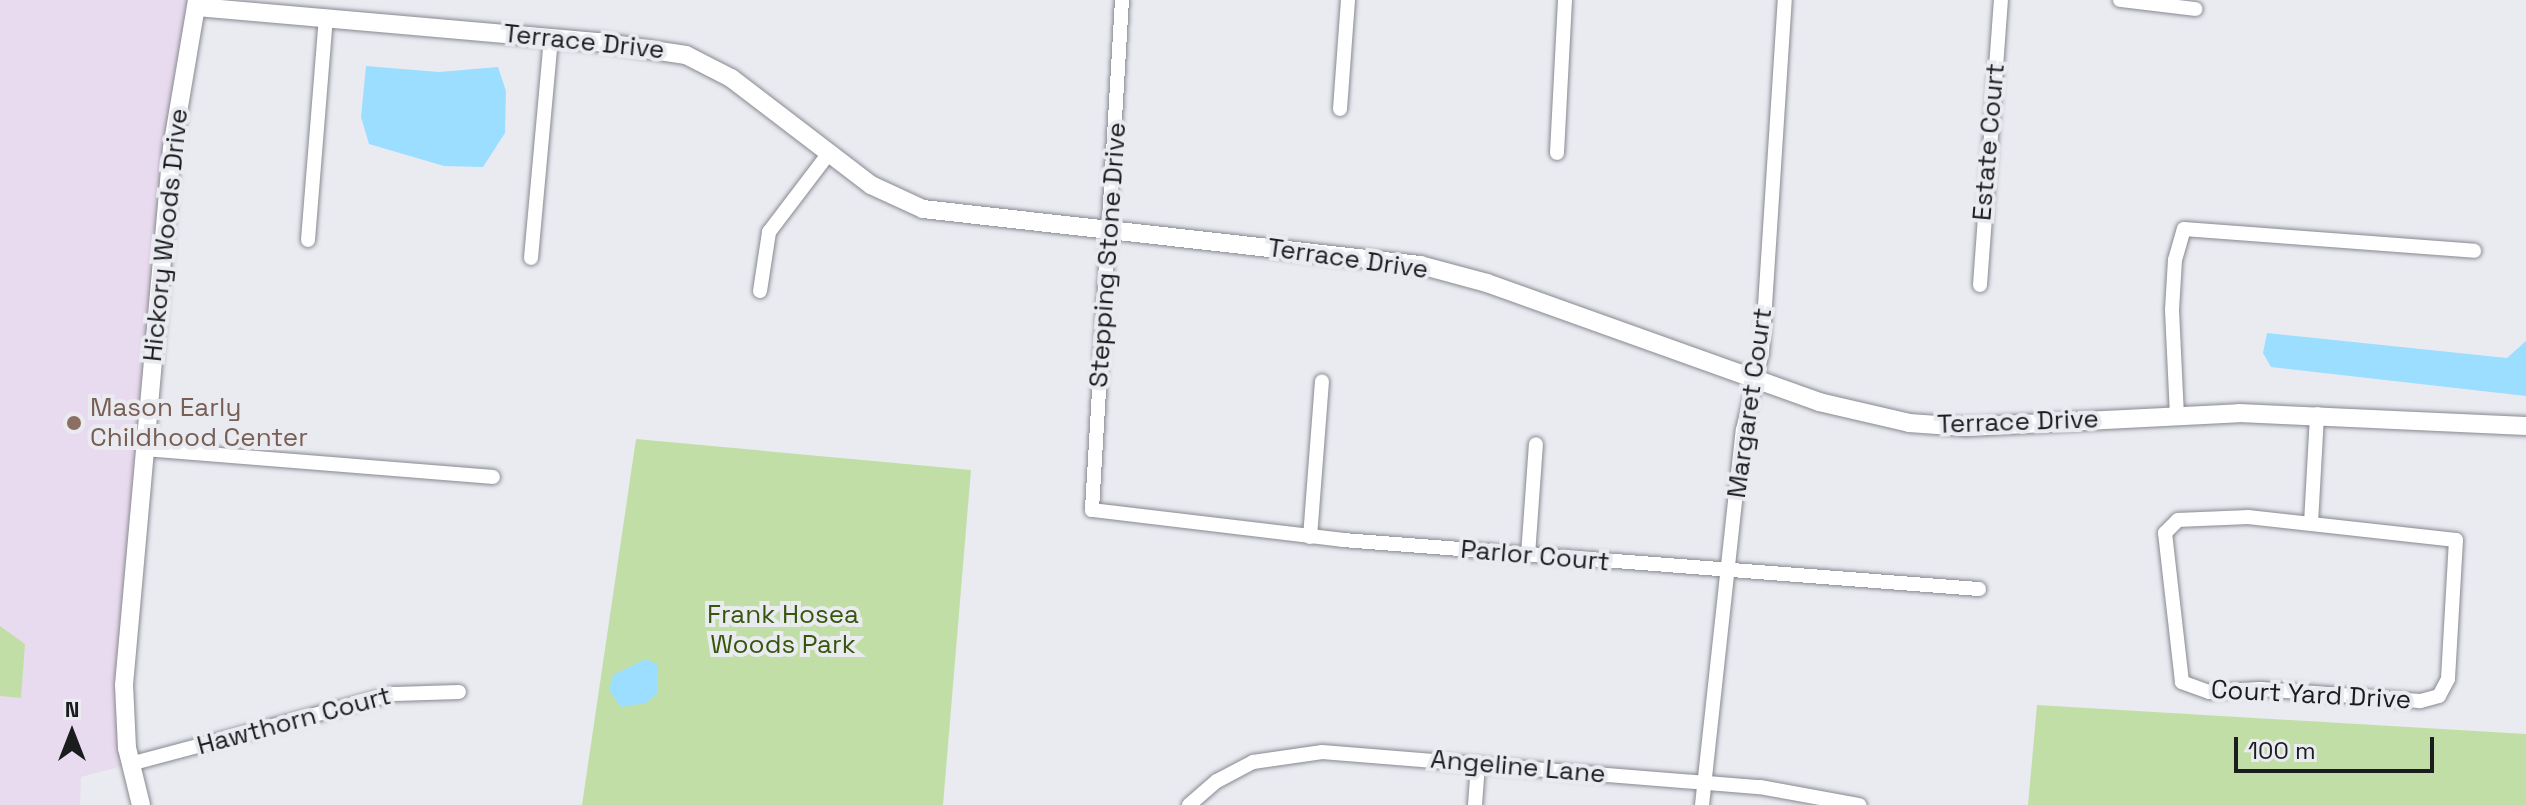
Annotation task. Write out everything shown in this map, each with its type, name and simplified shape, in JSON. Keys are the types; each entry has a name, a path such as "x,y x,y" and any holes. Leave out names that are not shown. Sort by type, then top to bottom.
{"street":[{"name":"Stepping Stone Drive","path":"1092,510 1122,0"},
{"path":"1340,109 1348,0"},
{"path":"1557,153 1565,0"},
{"name":"Margaret Court","path":"1702,805 1714,668 1730,573 1743,430 1765,322 1785,0"},
{"name":"Estate Court","path":"1980,285 2001,0"},
{"path":"2120,0 2195,9"},
{"name":"Terrace Drive","path":"197,4 551,37 686,55 731,78 871,185 923,209 1420,265 1487,283 1819,402 1909,423 1966,427 2177,416 2317,414 2526,426"},
{"name":"Hickory Woods Drive","path":"141,805 130,764 124,685 172,148 197,4"},
{"path":"308,240 326,17"},
{"path":"531,258 551,37"},
{"path":"760,291 769,232 829,153"},
{"path":"2177,416 2172,310 2175,260 2184,229 2474,251"},
{"path":"1310,537 1322,381"},
{"path":"2311,523 2317,414"},
{"path":"1528,555 1536,444"},
{"path":"145,449 493,477"},
{"name":"Parlor Court","path":"1092,510 1310,537 1730,573 1979,589"},
{"name":"Court Yard Drive","path":"2248,517 2311,523 2456,540 2448,679 2439,696 2420,701 2260,689 2209,692 2182,682 2165,543 2169,524 2248,517"},
{"name":"Hawthorn Court","path":"130,764 394,694 459,692"},
{"name":"Angeline Lane","path":"1189,805 1234,770 1282,755 1322,752 1810,792 1859,805"},
{"path":"1475,805 1478,764"}],"shaded area":[{"name":"Mason Early Childhood Center","path":"0,0 197,0 124,685 130,764 81,777 80,805 0,805"}],"green space":[{"name":"Frank Hosea Woods Park","path":"636,439 971,470 943,805 582,805"},
{"path":"0,626 25,644 21,698 0,696"},
{"path":"2037,705 2526,734 2526,805 2028,805"}],"water":[{"path":"366,66 439,72 498,67 506,91 505,133 483,167 444,166 369,144 361,117"},
{"path":"2267,333 2507,358 2526,341 2526,396 2271,367 2263,353"},
{"path":"646,659 658,665 657,694 646,703 621,707 609,690 613,675"}],"place":[{"name":"Mason Early Childhood Center","path":"74,423"}]}
